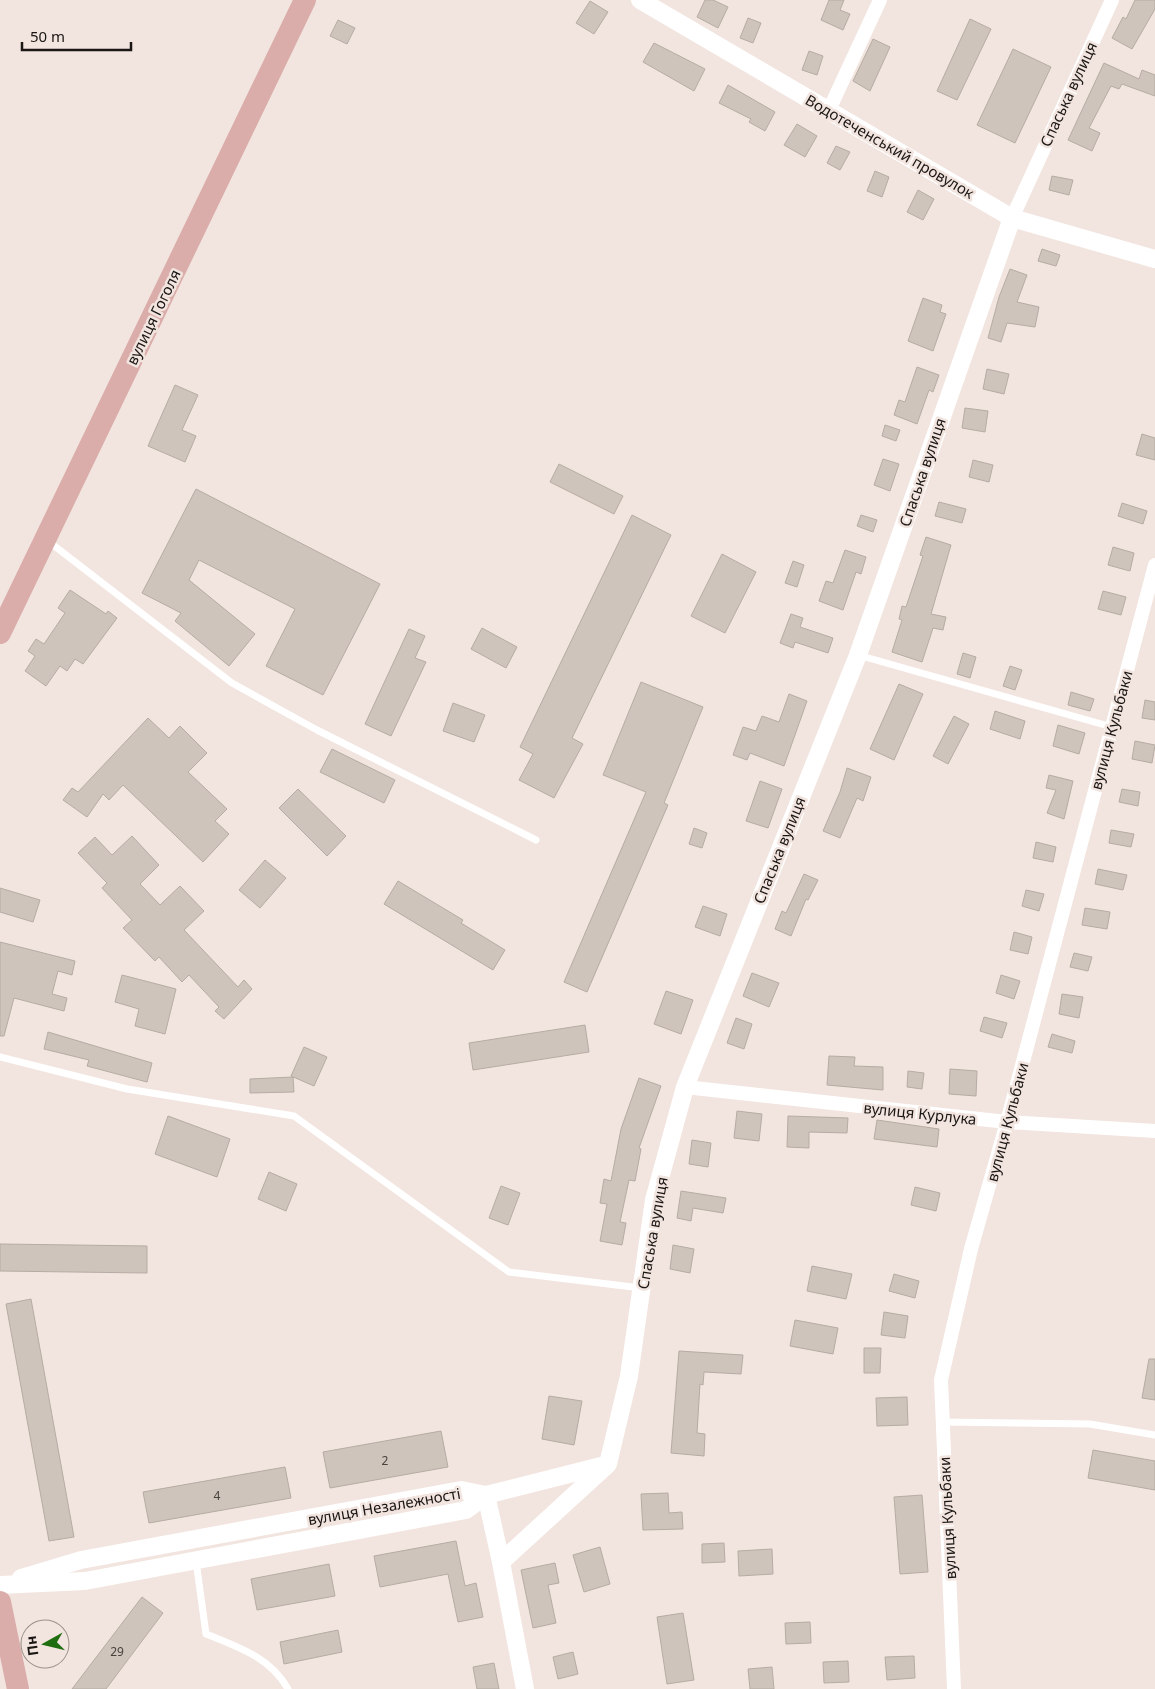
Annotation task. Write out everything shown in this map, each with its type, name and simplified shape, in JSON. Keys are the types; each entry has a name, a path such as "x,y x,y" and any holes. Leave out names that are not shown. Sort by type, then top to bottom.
{"main road":[{"name":"вулиця Гоголя","path":"0,633 305,0"},
{"path":"0,1602 18,1689"}],"street":[{"name":"Водотеченський провулок","path":"640,0 1012,218 1155,258"},
{"path":"829,110 880,0"},
{"name":"Спаська вулиця","path":"608,1464 629,1376 654,1200 685,1087 858,655 1012,218 1112,0"},
{"name":"вулиця Кульбаки","path":"954,1689 941,1380 971,1249 1007,1122 1155,565"},
{"name":"вулиця Курлука","path":"685,1087 1007,1122 1155,1131"},
{"path":"525,1689 501,1562 486,1495 608,1464"},
{"path":"501,1562 608,1464"},
{"name":"вулиця Незалежності","path":"0,1584 81,1560 461,1490 486,1495"},
{"name":"вулиця Незалежності","path":"0,1584 84,1581 466,1510 486,1495"}],"lane":[{"path":"46,539 232,683 317,730 536,840"},
{"path":"858,655 1112,727"},
{"path":"0,1057 127,1089 294,1116 509,1272 642,1288"},
{"path":"942,1422 1090,1424 1155,1435"},
{"path":"196,1560 206,1634 254,1653 280,1674 288,1689"}],"building":[{"path":"705,0 713,0 728,7 718,28 697,17"},
{"path":"829,0 844,0 840,10 850,14 843,30 821,20"},
{"path":"1135,0 1155,0 1155,9 1132,49 1112,38 1123,17 1126,19"},
{"path":"590,1 608,12 594,34 576,23"},
{"path":"748,18 761,23 753,43 740,38"},
{"path":"970,19 991,29 957,100 937,91"},
{"path":"338,20 355,28 347,44 330,36"},
{"path":"873,39 890,47 870,91 853,81"},
{"path":"654,43 705,69 694,91 643,62"},
{"path":"1013,49 1051,67 1015,143 977,125"},
{"path":"809,51 823,56 817,75 802,70"},
{"path":"1104,63 1139,79 1142,70 1155,75 1155,96 1122,84 1119,89 1111,86 1089,128 1100,133 1092,151 1068,140"},
{"path":"728,85 775,112 765,131 749,122 751,119 719,103"},
{"path":"797,124 817,136 805,157 784,145"},
{"path":"836,146 850,152 840,170 827,163"},
{"path":"875,171 889,177 882,197 867,191"},
{"path":"1052,176 1073,180 1069,195 1049,190"},
{"path":"918,190 934,199 923,220 907,212"},
{"path":"1042,249 1060,255 1056,266 1038,261"},
{"path":"1010,269 1027,275 1017,302 1039,307 1035,327 1007,323 1001,342 988,338 999,297"},
{"path":"923,298 942,305 940,312 946,314 933,351 908,341"},
{"path":"917,367 939,375 933,392 929,390 917,424 894,415 899,400 905,402"},
{"path":"987,369 1009,374 1004,394 983,389"},
{"path":"175,385 198,395 182,430 196,436 185,462 148,446"},
{"path":"965,408 988,411 985,432 962,428"},
{"path":"885,425 900,430 896,441 882,436"},
{"path":"1142,434 1155,438 1155,460 1136,455"},
{"path":"883,459 899,464 890,491 874,485"},
{"path":"973,460 993,465 989,482 969,477"},
{"path":"559,464 623,496 614,514 550,482"},
{"path":"196,489 380,584 323,695 266,666 295,609 199,560 189,580 255,634 229,666 175,621 181,613 142,593"},
{"path":"939,502 966,509 962,523 935,516"},
{"path":"1122,503 1147,511 1143,524 1118,516"},
{"path":"632,515 671,535 572,738 583,744 554,798 519,780 533,754 520,747"},
{"path":"861,515 877,520 873,532 857,526"},
{"path":"926,537 951,545 931,614 946,617 943,630 933,628 922,662 892,652 902,620 899,619 902,606 906,607 923,556 920,555"},
{"path":"1113,547 1134,553 1130,571 1108,565"},
{"path":"845,550 866,557 861,574 856,572 843,610 819,601 826,581 833,583"},
{"path":"722,554 756,572 725,633 691,616"},
{"path":"793,561 804,565 797,587 785,583"},
{"path":"70,590 106,614 108,611 117,618 83,664 75,659 67,671 60,666 46,686 25,671 35,656 28,651 36,639 44,644 65,613 58,608"},
{"path":"1103,591 1126,597 1121,615 1098,609"},
{"path":"791,614 803,618 800,627 833,638 828,653 795,642 793,648 780,643"},
{"path":"482,628 517,647 506,668 471,649"},
{"path":"409,629 425,636 415,658 426,662 391,736 365,724"},
{"path":"963,653 976,657 970,678 957,674"},
{"path":"1010,666 1022,670 1015,690 1003,686"},
{"path":"641,682 703,707 664,803 668,805 587,992 564,982 646,792 603,775"},
{"path":"899,684 923,694 894,760 870,749"},
{"path":"1071,692 1094,699 1090,711 1068,705"},
{"path":"789,694 807,701 784,766 750,753 747,760 733,755 743,727 756,731 762,716 779,722"},
{"path":"1145,700 1155,702 1155,720 1142,718"},
{"path":"453,703 485,715 474,742 443,731"},
{"path":"995,711 1025,721 1020,739 990,729"},
{"path":"954,716 969,724 948,764 933,756"},
{"path":"148,718 169,738 180,726 207,753 188,772 227,809 215,821 229,834 203,862 123,785 109,800 103,794 87,817 63,800 72,788 78,792"},
{"path":"1058,725 1085,733 1079,754 1053,746"},
{"path":"1135,741 1155,745 1152,763 1132,759"},
{"path":"332,749 395,780 384,803 320,772"},
{"path":"847,768 871,777 863,801 857,798 840,838 823,831 840,792"},
{"path":"1049,775 1073,781 1064,819 1047,813 1056,790 1046,788"},
{"path":"760,781 782,789 768,828 746,821"},
{"path":"298,789 346,836 327,856 279,808"},
{"path":"1122,789 1140,792 1138,806 1119,802"},
{"path":"694,828 707,833 702,848 689,844"},
{"path":"1111,830 1134,834 1131,847 1109,843"},
{"path":"132,836 159,865 140,884 160,905 180,886 204,911 184,930 238,987 244,980 252,989 224,1019 215,1011 219,1007 189,975 182,982 159,957 155,961 123,928 132,920 102,888 107,883 78,853 95,837 112,855"},
{"path":"1036,842 1056,847 1053,862 1033,858"},
{"path":"265,860 286,878 260,908 239,890"},
{"path":"1098,869 1127,875 1123,890 1095,884"},
{"path":"804,874 818,880 808,900 806,899 791,936 775,929 782,911 786,913"},
{"path":"398,881 463,920 461,923 505,950 493,970 384,904"},
{"path":"0,888 40,900 33,922 0,912"},
{"path":"1026,890 1044,894 1039,911 1022,906"},
{"path":"703,906 727,914 720,936 695,927"},
{"path":"1085,908 1110,912 1107,929 1082,925"},
{"path":"1014,932 1032,937 1028,954 1010,950"},
{"path":"0,942 75,961 72,975 58,971 52,994 67,998 64,1011 14,998 4,1036 0,1036"},
{"path":"1074,953 1092,957 1088,971 1070,967"},
{"path":"752,973 779,983 769,1007 743,996"},
{"path":"122,975 176,989 165,1034 135,1026 139,1009 115,1002"},
{"path":"1001,975 1020,981 1014,999 996,993"},
{"path":"666,991 693,1000 681,1034 654,1024"},
{"path":"1062,994 1083,997 1079,1018 1059,1014"},
{"path":"984,1017 1007,1023 1002,1038 980,1031"},
{"path":"736,1018 752,1024 744,1049 727,1043"},
{"path":"585,1025 589,1052 473,1070 469,1043"},
{"path":"48,1032 152,1063 147,1082 87,1066 89,1060 44,1049"},
{"path":"1052,1034 1075,1041 1072,1053 1048,1047"},
{"path":"304,1047 327,1057 314,1086 291,1076"},
{"path":"829,1056 855,1057 854,1066 883,1067 883,1090 827,1085"},
{"path":"950,1069 977,1071 976,1096 949,1094"},
{"path":"908,1071 924,1073 922,1089 907,1087"},
{"path":"293,1077 294,1092 250,1093 250,1079"},
{"path":"639,1078 661,1086 639,1148 641,1149 635,1181 629,1180 620,1222 626,1223 622,1245 600,1241 607,1204 600,1203 604,1179 611,1181 621,1129"},
{"path":"737,1111 762,1114 759,1141 734,1138"},
{"path":"168,1116 230,1139 217,1177 155,1154"},
{"path":"788,1116 848,1118 847,1133 809,1132 809,1148 787,1147"},
{"path":"877,1120 939,1129 937,1147 874,1139"},
{"path":"692,1140 711,1143 708,1167 689,1164"},
{"path":"269,1172 297,1184 286,1211 258,1199"},
{"path":"501,1186 520,1193 508,1225 489,1218"},
{"path":"915,1187 940,1193 936,1211 911,1205"},
{"path":"681,1191 726,1198 723,1213 693,1208 691,1221 677,1218"},
{"path":"0,1244 147,1246 147,1273 0,1271"},
{"path":"673,1245 694,1249 690,1273 670,1269"},
{"path":"812,1266 852,1274 846,1299 807,1291"},
{"path":"894,1274 919,1281 915,1298 889,1291"},
{"path":"31,1299 74,1537 49,1541 6,1304"},
{"path":"884,1312 908,1316 905,1338 881,1335"},
{"path":"795,1320 838,1328 833,1354 790,1346"},
{"path":"864,1348 881,1348 880,1373 864,1373"},
{"path":"679,1351 743,1355 741,1374 704,1372 703,1385 700,1384 697,1433 705,1434 704,1456 671,1453"},
{"path":"1149,1359 1155,1359 1155,1400 1142,1398"},
{"path":"549,1396 582,1401 574,1445 542,1439"},
{"path":"907,1397 908,1425 877,1426 876,1398"},
{"path":"441,1431 448,1467 330,1488 323,1452"},
{"path":"1093,1450 1155,1461 1155,1490 1088,1478"},
{"path":"285,1467 291,1498 149,1523 143,1492"},
{"path":"668,1493 669,1513 682,1512 683,1529 643,1530 641,1494"},
{"path":"922,1495 928,1572 900,1574 894,1497"},
{"path":"456,1541 465,1586 476,1583 483,1617 458,1622 448,1574 380,1587 374,1556"},
{"path":"724,1543 725,1562 702,1563 702,1544"},
{"path":"600,1547 610,1584 584,1592 573,1555"},
{"path":"772,1549 773,1574 739,1576 738,1551"},
{"path":"555,1563 559,1583 548,1585 556,1623 533,1628 521,1570"},
{"path":"329,1564 335,1596 257,1610 251,1579"},
{"path":"142,1597 163,1613 106,1689 72,1689"},
{"path":"683,1613 694,1680 667,1684 657,1617"},
{"path":"810,1622 811,1643 786,1644 785,1623"},
{"path":"338,1630 342,1652 284,1664 280,1642"},
{"path":"573,1652 578,1674 558,1679 553,1657"},
{"path":"914,1656 915,1678 887,1680 885,1657"},
{"path":"848,1661 849,1682 824,1683 823,1662"},
{"path":"494,1663 499,1689 477,1689 473,1667"},
{"path":"772,1667 774,1689 750,1689 748,1669"}]}
